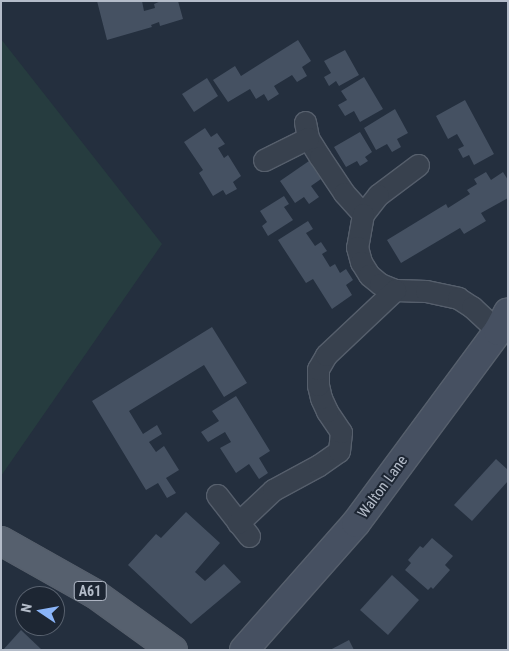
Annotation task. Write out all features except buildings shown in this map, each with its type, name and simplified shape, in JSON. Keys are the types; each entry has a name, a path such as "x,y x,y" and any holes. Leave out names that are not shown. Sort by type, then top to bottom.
{"main road":[{"name":"A61","path":"1,541 95,594 172,650"}],"street":[{"path":"264,160 306,130 344,193 363,214"},
{"path":"418,165 378,195 363,214 357,247 361,262 369,275 380,284 396,290 426,291 458,298 503,322"},
{"path":"217,494 244,529 273,490 319,465 339,451 341,432 321,398 318,385 318,370 326,355 396,290"},
{"name":"Walton Lane","path":"244,650 356,523 503,322"}],"green space":[{"path":"1,39 162,244 1,476"}]}
